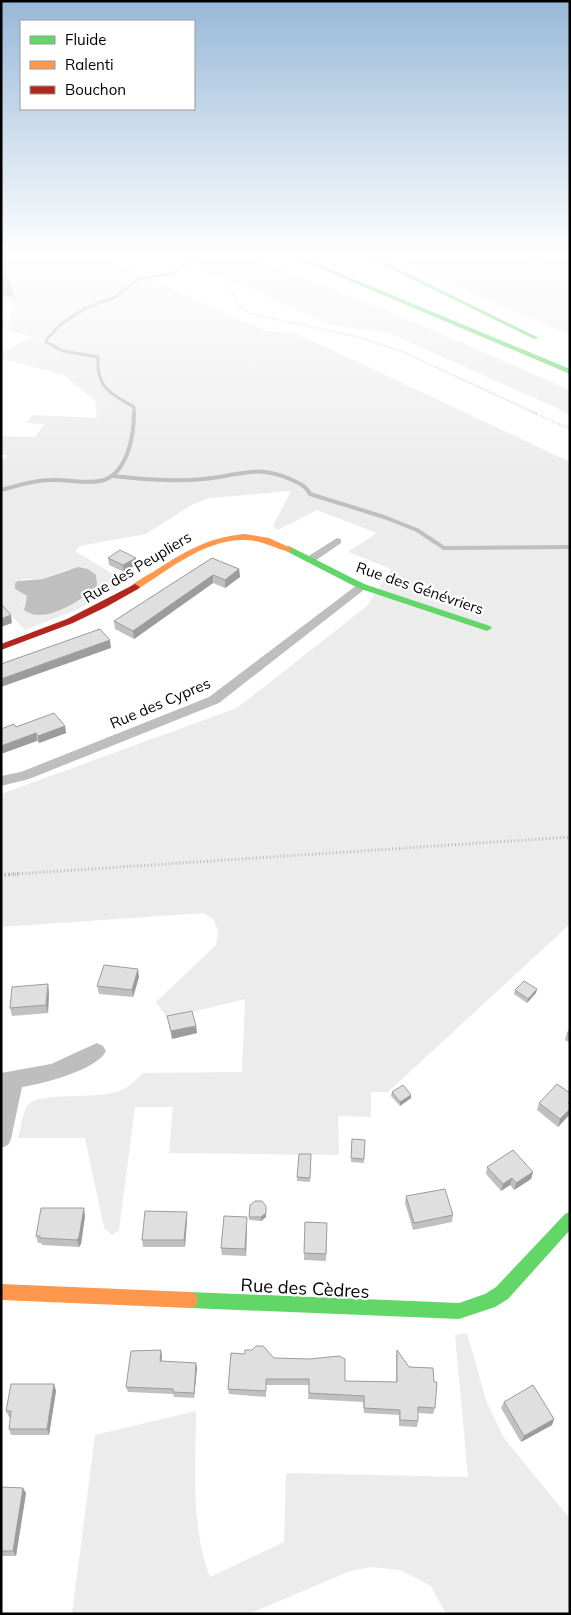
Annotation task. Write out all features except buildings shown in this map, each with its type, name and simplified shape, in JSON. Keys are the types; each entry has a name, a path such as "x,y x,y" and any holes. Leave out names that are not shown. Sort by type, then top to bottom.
{"main road":[{"path":"469,329 570,372"},
{"path":"514,329 540,340 518,329"},
{"name":"Rue des Génévriers","path":"232,536 263,538 311,559 361,586 487,628"},
{"name":"Rue des Peupliers","path":"1,647 93,612 119,598 204,544 232,536"},
{"name":"Rue des Cèdres","path":"1,1292 459,1311 489,1301 502,1293 570,1219"}],"street":[{"path":"311,559 337,541"},
{"name":"Rue des Cypres","path":"1,781 24,776 214,700 232,688 361,586"},
{"path":"1,1139 8,1081 46,1075 65,1069 97,1051"}],"path":[{"path":"321,329 354,336 394,349 570,429"},
{"path":"1,875 570,836"}],"shaded area":[{"path":"7,329 262,329 296,333 570,462 570,924 388,1092 371,1092 371,1117 338,1116 339,1155 169,1153 173,1107 135,1107 119,1230 112,1235 104,1228 85,1138 18,1138 26,1108 34,1101 44,1098 110,1094 129,1086 143,1073 242,1072 245,999 167,1018 156,1002 216,945 218,932 214,920 204,913 1,927 1,794 237,708 367,606 391,569 348,552 377,533 317,510 278,530 273,526 291,491 210,498 193,504 146,534 80,546 75,551 126,582 76,610 25,630 1,605 1,460 8,456 1,453 1,436 35,437 44,424 27,423 32,415 97,418 95,400 63,375 1,358 1,353 33,336 7,331","holes":["69,569 97,585 94,590 70,606 43,615 25,611 23,608 27,596 15,589 15,584 23,579 43,579"]},
{"path":"362,329 431,329 570,390 570,414 389,333"},
{"path":"557,329 570,329 570,335"},
{"path":"78,567 88,569 96,575 97,585 94,590 70,606 50,613 32,614 24,610 27,596 15,589 15,583 18,581 43,579"},
{"path":"467,1333 487,1403 504,1438 570,1519 570,1614 446,1614 431,1586 400,1570 371,1567 350,1571 249,1614 72,1614 95,1435 196,1411 195,1474 197,1516 199,1537 210,1577 284,1542 286,1473 468,1477 455,1335"}],"waterway":[{"path":"56,329 46,342 63,351 98,357 99,376 102,383 118,398 134,407 134,413"},
{"path":"1,490 44,480 94,482 109,478 117,472 127,454 134,413"},
{"path":"112,476 181,480 216,478 247,472 267,472 299,483 310,494 384,517 417,530 444,548 570,547"}],"traffic: fast":[{"path":"468,329 570,372"},
{"path":"518,329 536,338"},
{"path":"289,549 361,586 487,628"},
{"path":"190,1300 459,1311 489,1301 502,1293 570,1219"}],"traffic: slow":[{"path":"135,587 190,552 226,539 245,537 266,540 289,549"},
{"path":"1,1292 190,1300"}],"traffic: jam":[{"path":"1,647 70,621 135,587"}]}
